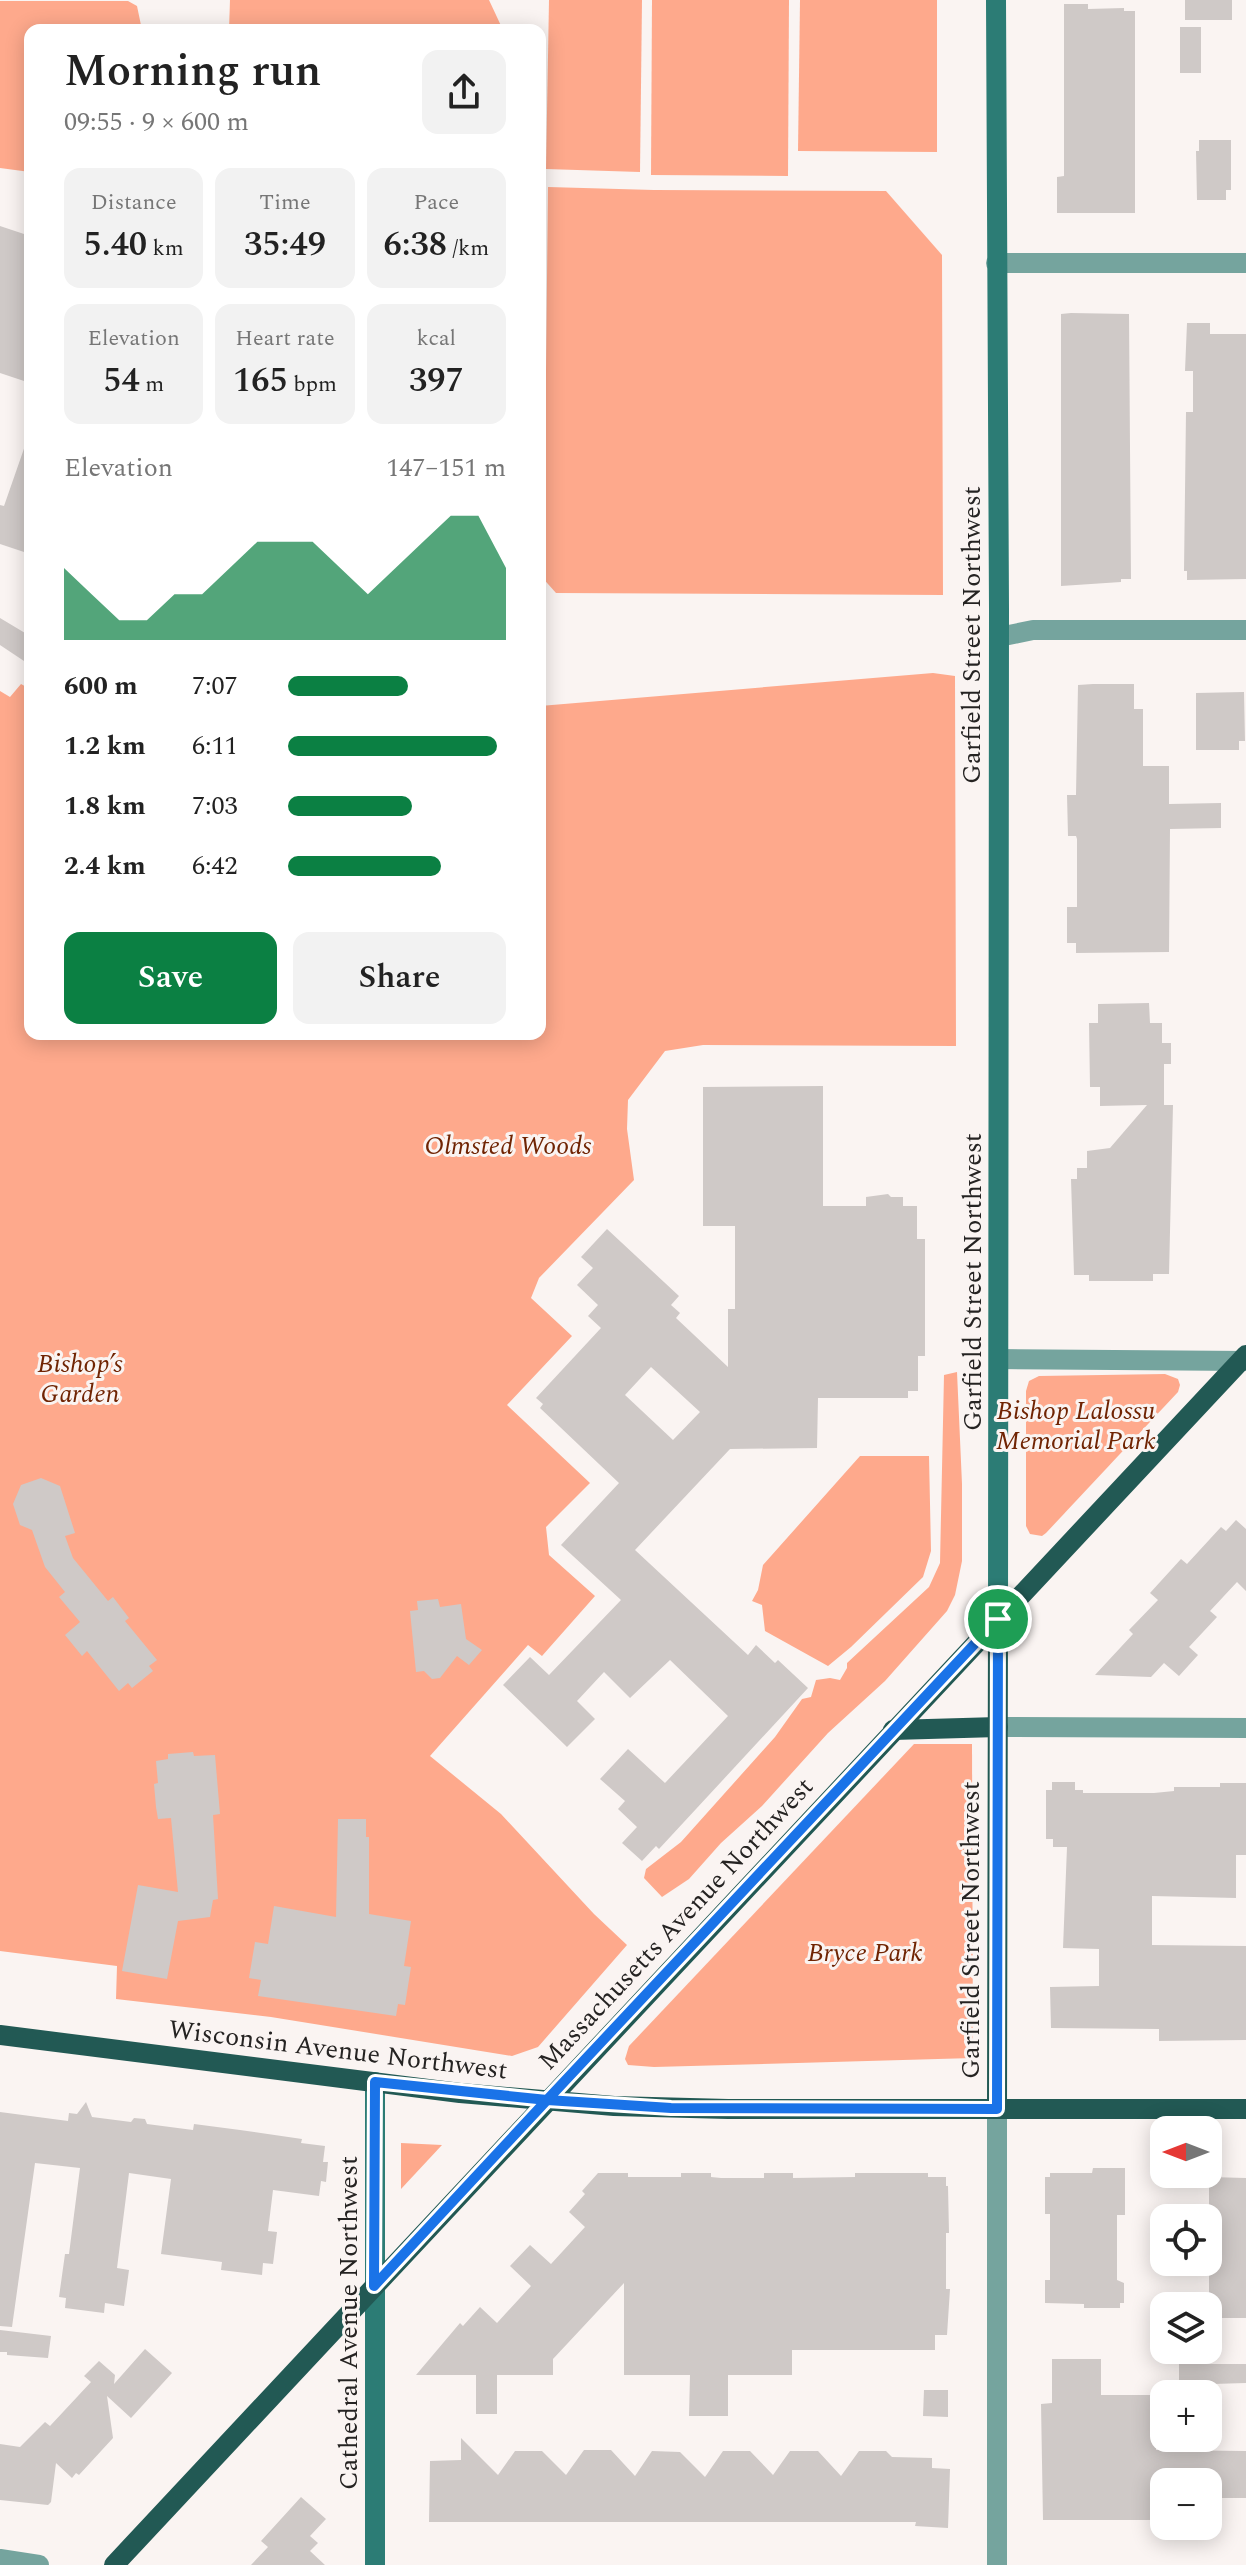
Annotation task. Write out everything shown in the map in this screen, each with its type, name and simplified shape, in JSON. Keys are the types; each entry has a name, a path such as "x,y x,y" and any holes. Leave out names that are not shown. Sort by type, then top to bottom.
{"main road":[{"name":"Garfield Street Northwest","path":"996,0 999,637 997,2109"},
{"name":"Massachusetts Avenue Northwest","path":"114,2565 893,1730 1244,1359"},
{"path":"893,1730 998,1727"},
{"name":"Wisconsin Avenue Northwest","path":"0,2035 375,2082 614,2106 1246,2109"},
{"name":"Cathedral Avenue Northwest","path":"375,2082 375,2565"}],"street":[{"path":"996,263 1246,263"},
{"path":"999,637 1033,630 1246,630"},
{"path":"999,1359 1244,1359"},
{"path":"998,1727 1246,1728"},
{"name":"Garfield Street Northwest","path":"997,2109 997,2565"},
{"path":"0,2559 39,2565"}],"green space":[{"path":"230,0 489,0 500,24 229,24"},
{"path":"549,0 642,0 640,172 546,169"},
{"path":"652,0 789,0 788,176 651,175"},
{"path":"800,0 937,0 937,152 798,151"},
{"path":"0,1 128,1 137,6 141,24 24,24 24,171 0,168"},
{"path":"548,187 886,191 942,255 943,595 556,593 546,582"},
{"path":"933,673 955,676 956,1046 703,1045 665,1051 628,1100 627,1129 634,1180 539,1278 531,1298 572,1336 507,1405 590,1483 546,1527 549,1555 595,1596 542,1656 528,1645 430,1756 501,1814 627,1945 538,2047 512,2056 271,2017 116,1999 117,1966 0,1951 0,691 10,697 21,684 24,686 24,1040 546,1040 546,705"},
{"path":"957,1372 962,1561 955,1595 947,1611 885,1681 828,1733 762,1806 721,1843 689,1879 662,1897 644,1878 646,1869 681,1842 775,1737 802,1699 811,1697 816,1680 840,1680 847,1663 929,1587 940,1563 944,1375"},
{"name":"Bishop Lalossu Memorial Park","path":"1165,1374 1178,1379 1178,1392 1046,1533 1042,1536 1030,1534 1026,1526 1026,1391 1029,1381 1039,1376"},
{"path":"860,1456 929,1456 931,1551 923,1577 828,1666 765,1631 762,1605 752,1601 758,1590 763,1565"},
{"name":"Bryce Park","path":"914,1744 972,1744 973,2058 654,2067 628,2065 625,2059 629,2046"},
{"path":"401,2143 442,2145 401,2189"}],"building":[{"path":"1185,0 1232,0 1232,20 1185,20"},
{"path":"1064,4 1088,4 1088,9 1124,8 1124,11 1135,11 1135,213 1057,213 1057,177 1064,176"},
{"path":"1180,27 1201,27 1201,73 1180,73"},
{"path":"1199,140 1231,140 1231,190 1226,190 1226,200 1197,200 1196,151 1199,151"},
{"path":"0,226 24,234 24,381 0,373"},
{"path":"1061,314 1129,314 1131,579 1121,579 1121,582 1061,586"},
{"path":"1187,323 1210,323 1210,334 1246,334 1246,579 1187,580 1187,571 1184,571 1186,412 1193,412 1193,371 1185,371"},
{"path":"24,449 24,552 0,544 0,505 4,506"},
{"path":"0,618 24,632 24,661 0,645"},
{"path":"1134,684 1134,709 1143,709 1143,766 1169,766 1169,804 1221,803 1221,828 1170,829 1169,952 1076,953 1076,943 1067,943 1067,907 1077,907 1077,839 1076,836 1068,836 1067,795 1076,795 1078,685"},
{"path":"1244,692 1245,741 1239,741 1239,750 1196,750 1196,693"},
{"path":"1149,1003 1150,1023 1162,1023 1162,1043 1171,1043 1171,1064 1164,1064 1164,1105 1173,1105 1169,1274 1153,1274 1153,1281 1089,1281 1089,1275 1074,1275 1071,1179 1077,1179 1077,1168 1087,1168 1087,1151 1110,1148 1147,1105 1100,1106 1100,1087 1090,1087 1089,1023 1098,1023 1098,1004"},
{"path":"823,1086 823,1206 866,1206 866,1197 888,1194 903,1197 903,1206 917,1206 917,1239 925,1239 925,1356 918,1356 918,1391 908,1391 908,1398 818,1398 817,1448 730,1449 635,1550 748,1655 756,1645 775,1663 778,1660 808,1688 659,1849 656,1846 642,1861 622,1843 637,1827 618,1809 625,1801 600,1779 628,1749 665,1783 728,1716 670,1660 630,1698 604,1672 577,1701 595,1719 567,1747 503,1685 530,1657 549,1675 621,1600 561,1545 619,1483 540,1408 543,1404 536,1398 601,1328 588,1316 598,1305 577,1285 593,1268 581,1257 607,1229 679,1296 671,1305 680,1313 676,1318 728,1367 728,1309 735,1309 735,1226 703,1226 703,1087","holes":["651,1367 700,1412 673,1440 625,1395"]},
{"path":"41,1478 60,1486 75,1533 65,1536 73,1558 108,1601 113,1597 129,1618 125,1621 157,1660 149,1666 153,1671 132,1688 128,1683 119,1691 87,1651 82,1656 65,1635 80,1622 59,1597 65,1592 45,1567 32,1530 20,1525 13,1504 21,1485"},
{"path":"1236,1520 1246,1529 1246,1591 1237,1582 1210,1611 1217,1617 1189,1647 1198,1655 1179,1676 1164,1663 1151,1677 1095,1675 1133,1634 1129,1630 1158,1600 1150,1593 1181,1559 1187,1564 1221,1527 1226,1531"},
{"path":"438,1599 440,1607 461,1604 466,1639 482,1650 469,1665 457,1656 440,1678 432,1679 424,1671 416,1672 410,1611 418,1610 417,1601"},
{"path":"193,1752 194,1756 215,1755 220,1814 213,1815 218,1899 213,1900 210,1917 178,1921 167,1979 122,1971 138,1885 178,1892 171,1818 158,1819 154,1784 158,1783 156,1761 168,1759 168,1754"},
{"path":"1052,1782 1075,1782 1075,1790 1083,1790 1083,1793 1154,1793 1174,1791 1174,1787 1220,1787 1220,1783 1246,1783 1246,1855 1236,1855 1236,1898 1152,1896 1152,1945 1246,1946 1246,2040 1159,2041 1159,2029 1051,2028 1050,1987 1099,1986 1099,1949 1063,1948 1067,1847 1053,1847 1053,1839 1046,1839 1046,1790 1052,1790"},
{"path":"338,1819 366,1819 366,1837 369,1837 369,1914 411,1921 404,1966 411,1967 405,2005 398,2004 396,2016 258,1996 261,1980 249,1978 255,1942 268,1944 274,1906 336,1917"},
{"path":"86,2102 92,2117 131,2122 134,2118 145,2119 147,2124 193,2130 194,2124 302,2139 301,2143 325,2146 323,2162 328,2162 326,2182 321,2181 319,2196 273,2190 268,2231 277,2232 273,2264 263,2263 262,2275 221,2270 222,2262 161,2254 171,2179 129,2173 117,2268 129,2270 124,2306 105,2303 104,2313 65,2308 66,2298 59,2297 65,2254 69,2254 80,2168 35,2163 12,2327 0,2326 0,2112 68,2121 69,2113 77,2114"},
{"path":"1093,2168 1125,2168 1125,2215 1117,2215 1117,2280 1124,2283 1124,2303 1120,2303 1120,2308 1084,2308 1084,2304 1045,2303 1045,2280 1050,2280 1050,2214 1045,2214 1045,2177 1050,2177 1050,2173 1092,2173"},
{"path":"598,2173 628,2173 628,2177 681,2177 681,2173 711,2173 711,2177 721,2178 764,2178 764,2173 793,2173 793,2178 855,2177 855,2173 928,2173 928,2177 946,2177 949,2233 946,2233 946,2289 950,2289 947,2335 935,2335 935,2350 792,2350 792,2375 728,2375 728,2416 689,2416 690,2375 624,2375 624,2283 553,2359 553,2375 497,2375 497,2414 476,2414 476,2375 416,2375 460,2323 463,2326 480,2307 497,2323 531,2286 510,2266 530,2245 551,2264 585,2227 569,2212"},
{"path":"1222,2177 1246,2178 1246,2318 1222,2318 1222,2292 1209,2292 1209,2276 1222,2276 1222,2204 1209,2204 1209,2188 1222,2188"},
{"path":"0,2330 51,2336 48,2358 0,2352"},
{"path":"145,2349 172,2373 131,2418 107,2396 113,2438 79,2475 76,2473 72,2478 56,2463 48,2505 0,2500 0,2444 20,2447 45,2422 50,2426 91,2382 84,2376 99,2361 115,2375 114,2384"},
{"path":"1052,2359 1101,2359 1101,2395 1150,2395 1150,2452 1246,2451 1246,2498 1222,2498 1222,2468 1150,2468 1150,2520 1043,2520 1041,2404 1052,2403"},
{"path":"1179,2364 1246,2364 1246,2383 1179,2380"},
{"path":"924,2390 948,2390 948,2417 923,2416"},
{"path":"461,2438 498,2475 515,2451 542,2451 566,2475 584,2450 611,2450 635,2476 652,2451 680,2452 705,2477 723,2451 750,2451 773,2475 790,2451 818,2451 841,2476 859,2451 886,2451 892,2457 932,2458 932,2468 950,2469 948,2528 915,2526 916,2522 429,2522 430,2461 461,2460"},
{"path":"301,2497 326,2519 310,2536 318,2543 310,2551 325,2565 251,2565 268,2547 261,2541"}],"route":[{"path":"998,1619 547,2100 375,2082 374,2286 547,2100 671,2108 997,2109 998,1619"}],"park label":[{"name":"Olmsted Woods","path":"508,1146"},
{"name":"Bishop’s Garden","path":"80,1379"}]}
